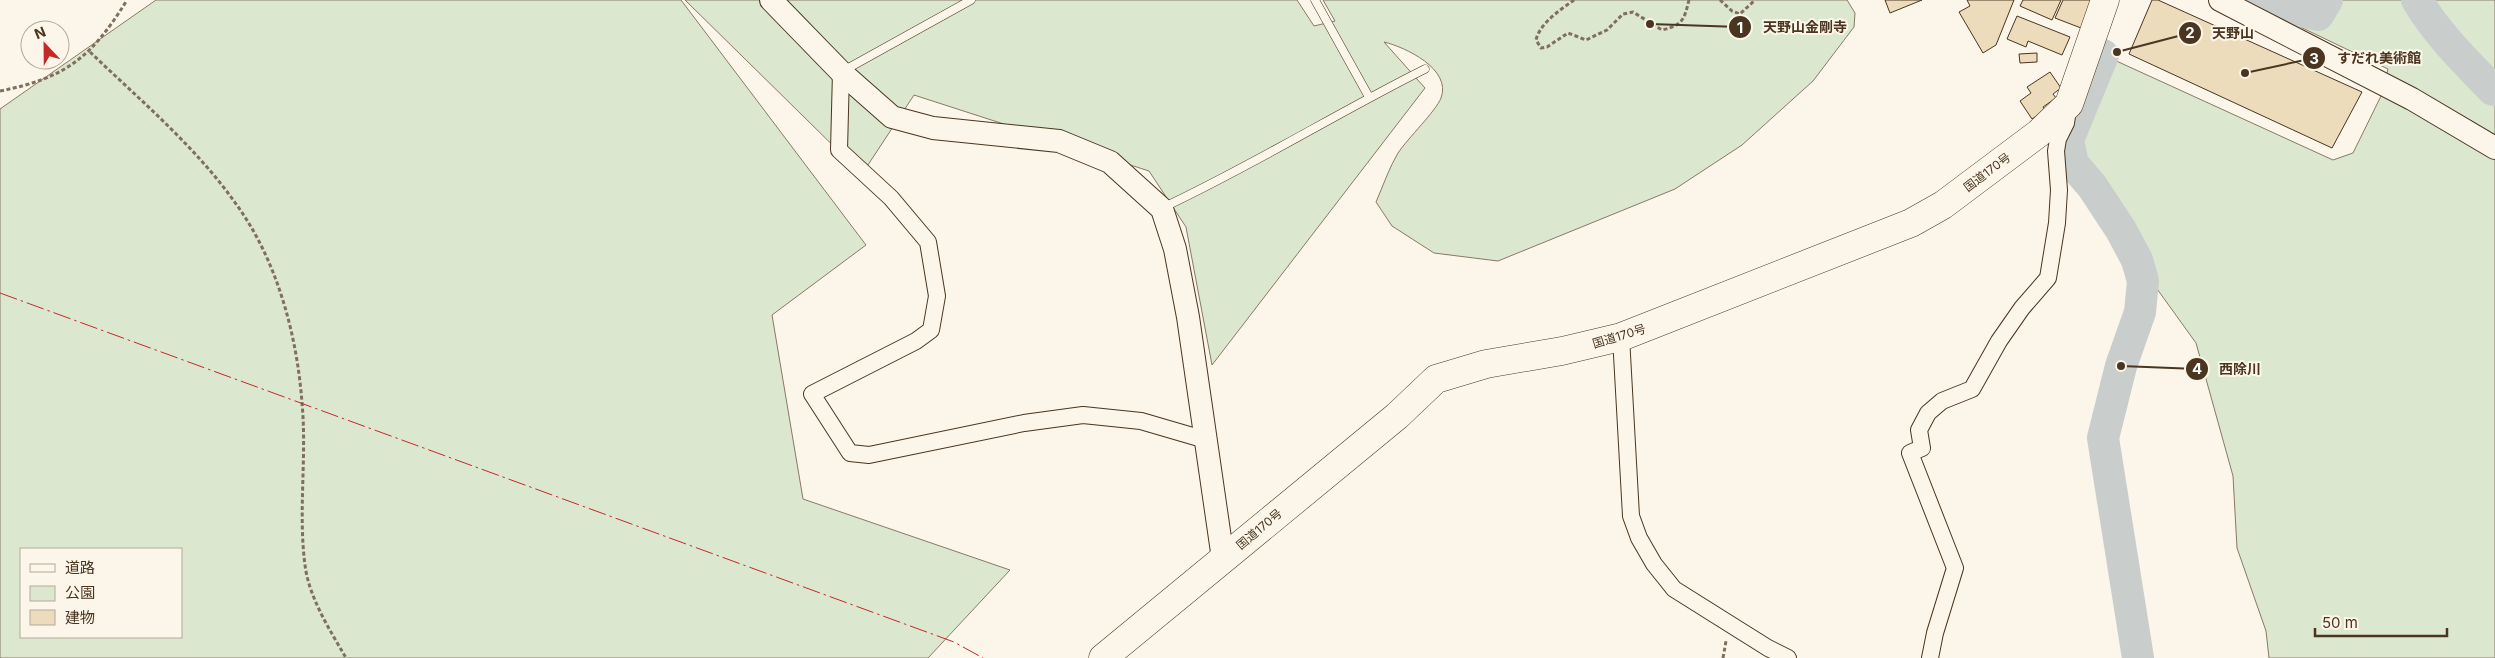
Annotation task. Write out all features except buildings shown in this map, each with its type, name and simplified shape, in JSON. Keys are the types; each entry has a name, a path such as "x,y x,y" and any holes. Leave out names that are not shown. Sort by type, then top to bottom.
{"highway":[{"name":"国道170号","path":"1103,658 1397,416 1436,379 1486,364 1562,351 1621,337 1911,223 1943,205 2039,133 2069,104 2105,0"}],"street":[{"path":"771,0 841,72 892,117 933,128 1058,142 1110,162 1162,209 1175,249 1179,269 1223,559"},
{"path":"2220,0 2412,99 2495,148"},
{"path":"841,72 839,150 891,198 928,242 937,296 931,330 916,341 812,394 850,453 869,455 1024,423 1083,415 1141,421 1206,440"},
{"path":"1930,658 1934,633 1955,568 1910,453 1922,448 1919,430 1928,413 1942,400 1972,389 1999,341 2022,308 2048,278 2057,223 2059,190 2056,151 2069,104"},
{"path":"1621,337 1631,516 1640,538 1654,564 1674,589 1768,648 1788,658"}],"lane":[{"path":"841,72 971,0"},
{"path":"1315,0 1368,97"},
{"path":"1162,209 1200,191 1368,97 1426,69"}],"path":[{"path":"0,91 27,86 65,71 90,52 112,24 127,0"},
{"path":"1574,0 1554,15 1537,32 1536,40 1541,48 1547,47 1568,33 1586,40 1601,34 1623,14 1633,12 1662,30 1674,27 1684,20 1689,0"},
{"path":"1720,0 1732,11 1740,14 1755,0"},
{"path":"90,52 209,170 238,205 264,252 278,287 297,352 303,405 302,508 305,566 313,594 346,658"}],"green space":[{"path":"156,0 681,0 866,245 772,315 803,499 1010,570 928,658 0,658 0,109 56,70 70,70 70,60"},
{"path":"685,0 1297,0 1314,26 1335,21 1323,0 1847,0 1855,13 1854,27 1813,81 1742,145 1675,189 1498,261 1434,253 1392,226 1376,202 1398,153 1438,103 1443,87 1440,78 1424,61 1414,54 1384,42 1425,88 1212,365 1186,227 1149,171 914,95 862,174"},
{"path":"2244,0 2495,0 2495,658 2269,658 2266,631 2237,548 2233,476 2196,343 2062,157 2067,126 2094,68 2112,59 2333,160 2353,153 2382,94 2388,69"}],"waterway":[{"path":"2250,0 2318,15 2327,0"},
{"path":"2417,0 2443,36 2493,90"},
{"path":"2103,55 2068,140 2073,164 2092,186 2121,230 2137,260 2143,281 2140,312 2121,366 2103,438 2138,658"}],"power":[{"path":"0,293 954,642 983,658"}],"place":[{"name":"天野山金剛寺","path":"1650,24"},
{"name":"天野山","path":"2117,52"},
{"name":"すだれ美術館","path":"2245,73"},
{"name":"西除川","path":"2121,366"}]}
